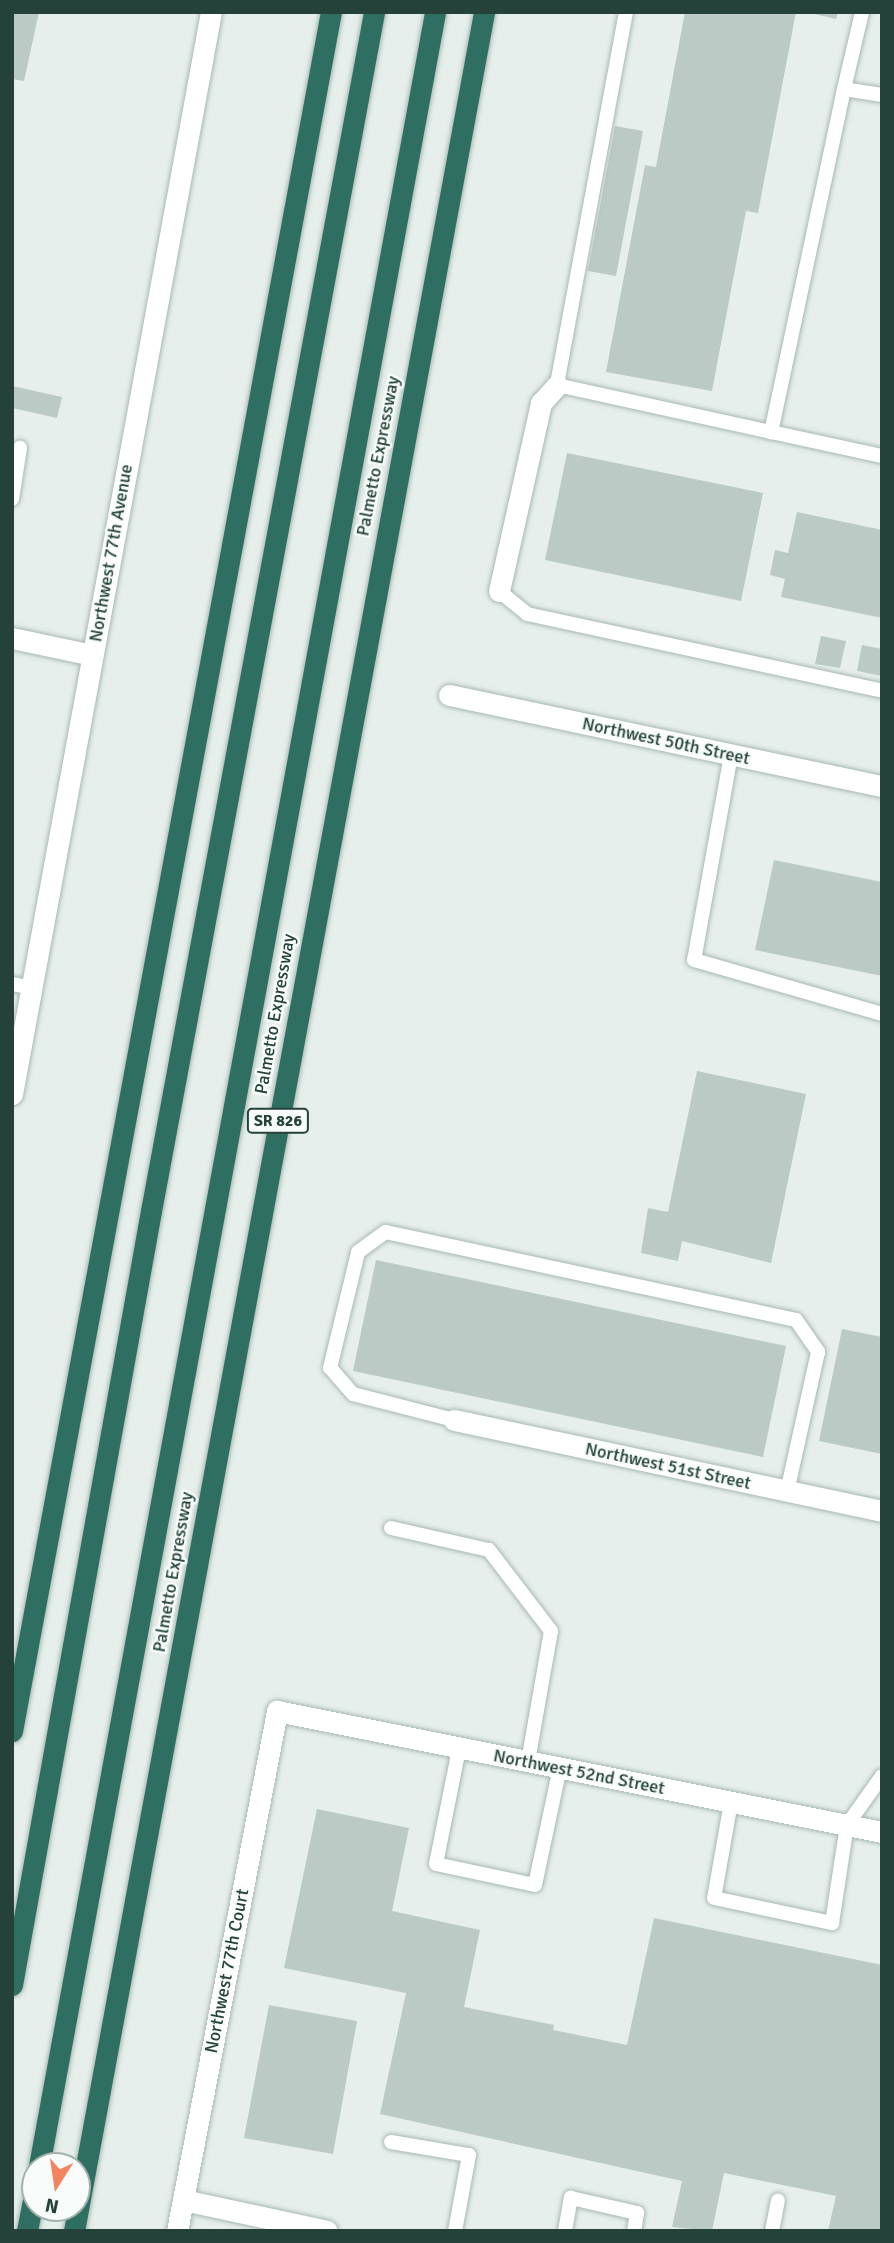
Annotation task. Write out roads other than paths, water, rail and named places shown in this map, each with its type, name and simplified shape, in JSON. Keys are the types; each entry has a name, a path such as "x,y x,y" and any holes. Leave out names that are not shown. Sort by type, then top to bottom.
{"highway":[{"path":"12,1731 331,12"},
{"path":"12,1985 151,1211 374,12"},
{"path":"42,2152 435,12"},
{"name":"Palmetto Expressway","path":"74,2231 484,12"}],"street":[{"name":"Northwest 77th Avenue","path":"12,1094 22,986 92,655 211,12"},
{"path":"499,591 541,402 557,385"},
{"path":"12,638 92,655"},
{"name":"Northwest 50th Street","path":"449,695 882,786"},
{"name":"Northwest 51st Street","path":"454,1420 882,1511"},
{"name":"Northwest 52nd Street","path":"277,1711 882,1832"},
{"name":"Northwest 77th Court","path":"177,2231 277,1711"},
{"path":"183,2200 327,2231"}],"lane":[{"path":"626,12 557,385 882,456"},
{"path":"771,432 862,12"},
{"path":"844,89 882,95"},
{"path":"12,499 20,448"},
{"path":"499,591 527,614 882,691"},
{"path":"731,755 694,960 882,1014"},
{"path":"454,1420 353,1394 330,1368 358,1252 386,1232 796,1320 818,1352 787,1492"},
{"path":"391,1528 489,1550 551,1631 528,1761"},
{"path":"458,1749 436,1864 535,1885 560,1768"},
{"path":"731,1802 714,1898 832,1923 846,1825 882,1776"},
{"path":"390,2142 469,2155 455,2231"},
{"path":"565,2231 571,2198 637,2213 634,2231"},
{"path":"772,2231 778,2201"}]}
